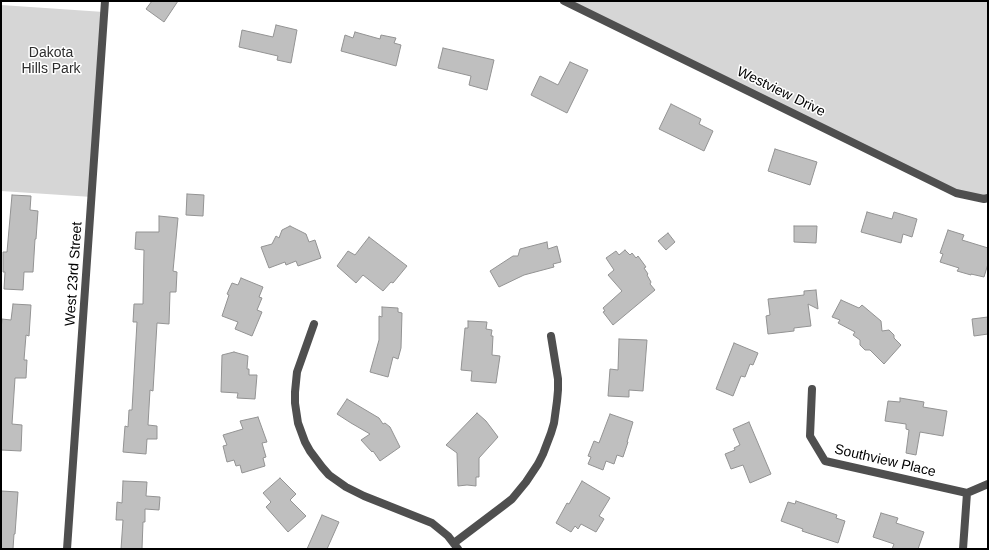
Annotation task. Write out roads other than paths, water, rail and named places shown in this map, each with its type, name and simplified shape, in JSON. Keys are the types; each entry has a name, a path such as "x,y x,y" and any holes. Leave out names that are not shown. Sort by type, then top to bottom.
{"street":[{"name":"West 23rd Street","path":"67,549 105,1"},
{"name":"Westview Drive","path":"564,1 956,193 984,199 988,198"},
{"path":"314,324 297,372 295,392 298,423 310,451 329,475 346,487 364,496 432,523 448,536 456,546 512,499 526,482 543,454 554,423 558,396 558,379 551,336"},
{"name":"Southview Place","path":"812,389 810,436 825,461 967,493"},
{"path":"963,549 967,493 988,484"}],"park label":[{"name":"Dakota Hills Park","path":"51,62"}]}
